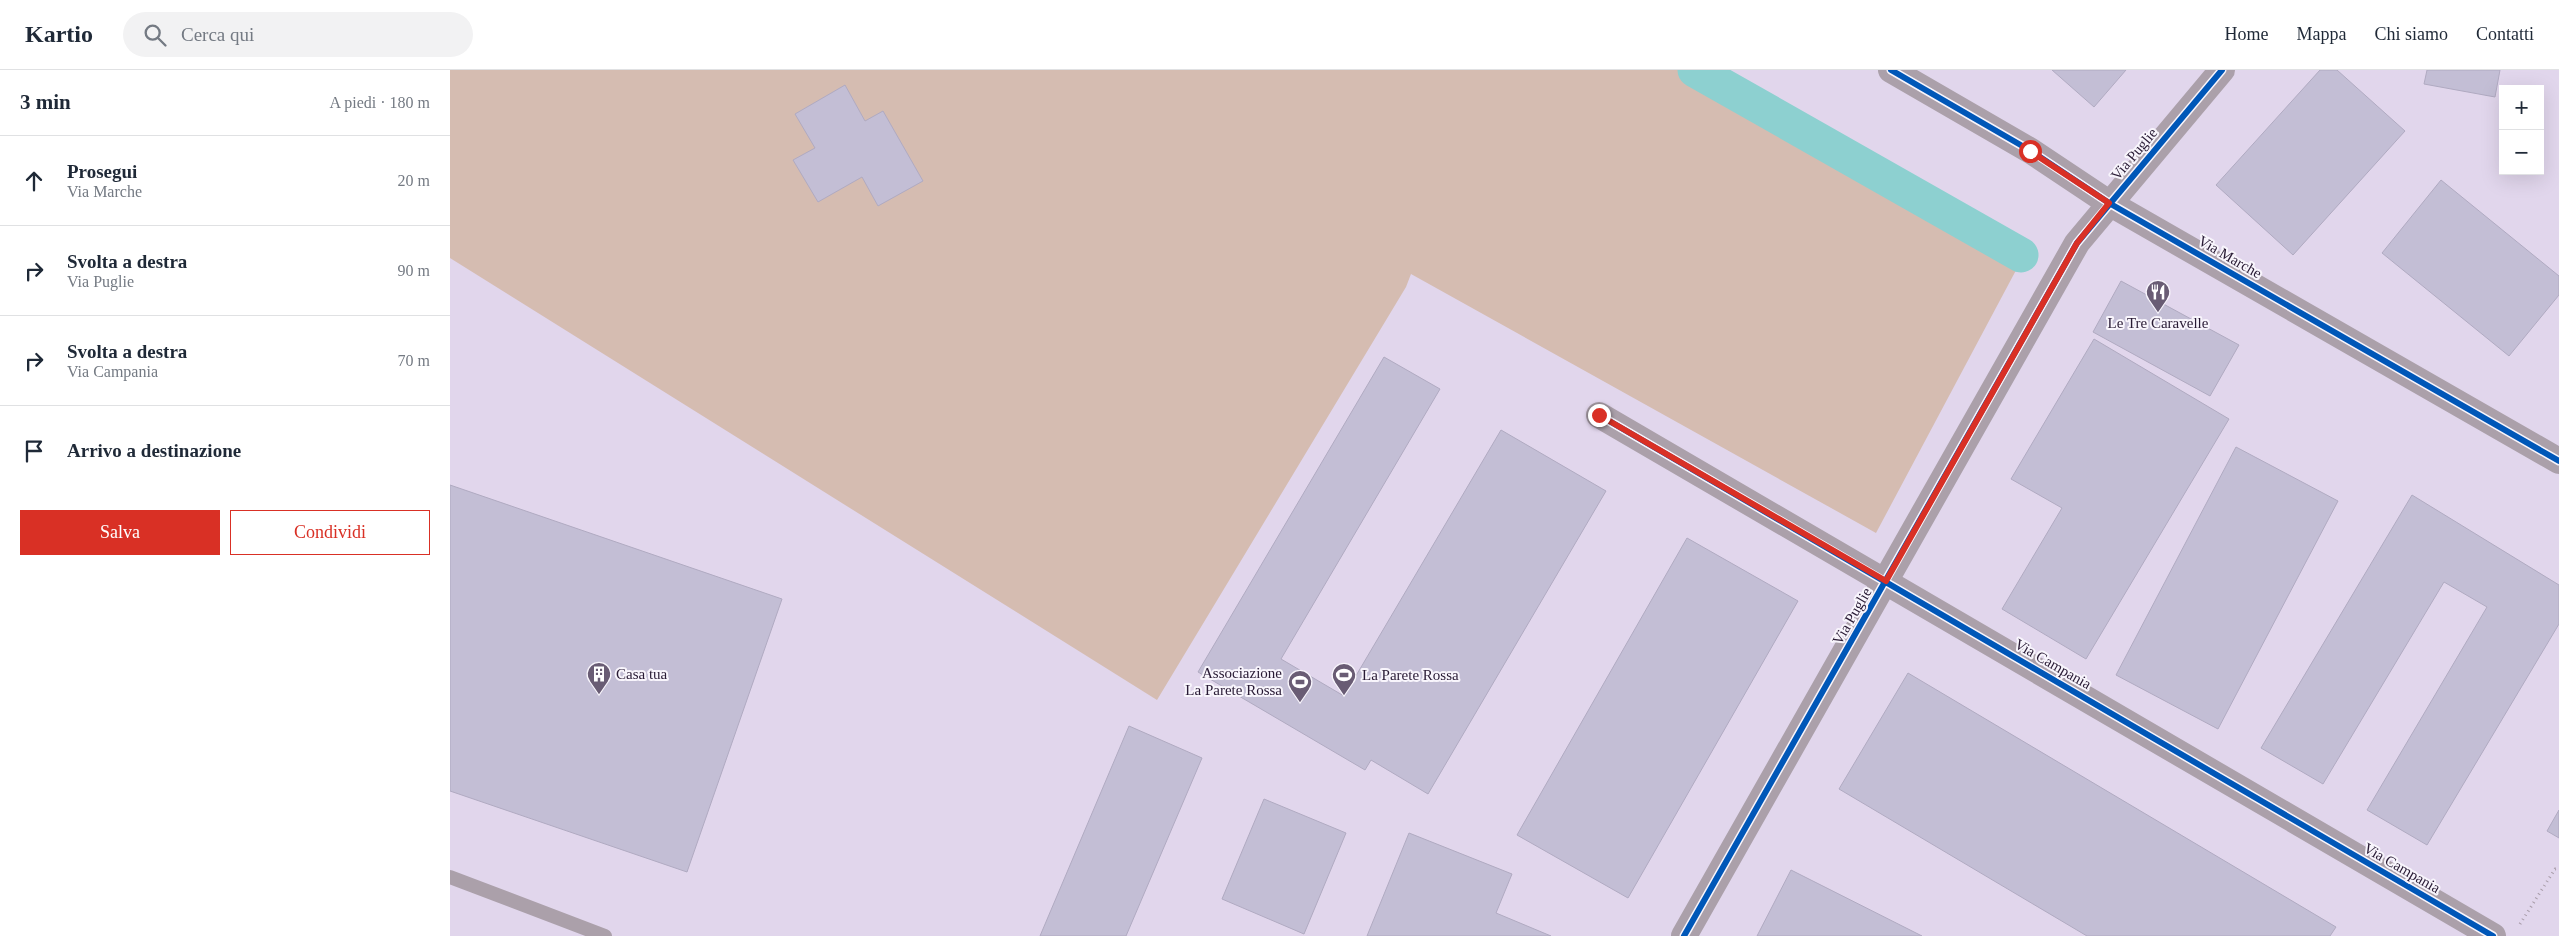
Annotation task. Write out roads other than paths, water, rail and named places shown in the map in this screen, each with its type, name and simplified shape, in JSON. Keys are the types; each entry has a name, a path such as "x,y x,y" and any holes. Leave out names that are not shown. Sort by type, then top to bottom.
{"street":[{"name":"Via Marche","path":"1891,70 2030,151 2109,203 2559,461"},
{"name":"Via Puglie","path":"1684,936 2077,243 2222,70"},
{"name":"Via Campania","path":"1599,415 1886,581 2505,933"}],"lane":[{"path":"450,877 605,936"}],"waterway":[{"path":"1695,70 2021,255"}],"place":[{"name":"Le Tre Caravelle","path":"2158,313"},
{"name":"Casa tua","path":"599,695"},
{"name":"La Parete Rossa","path":"1344,696"},
{"name":"Associazione La Parete Rossa","path":"1300,703"}]}
